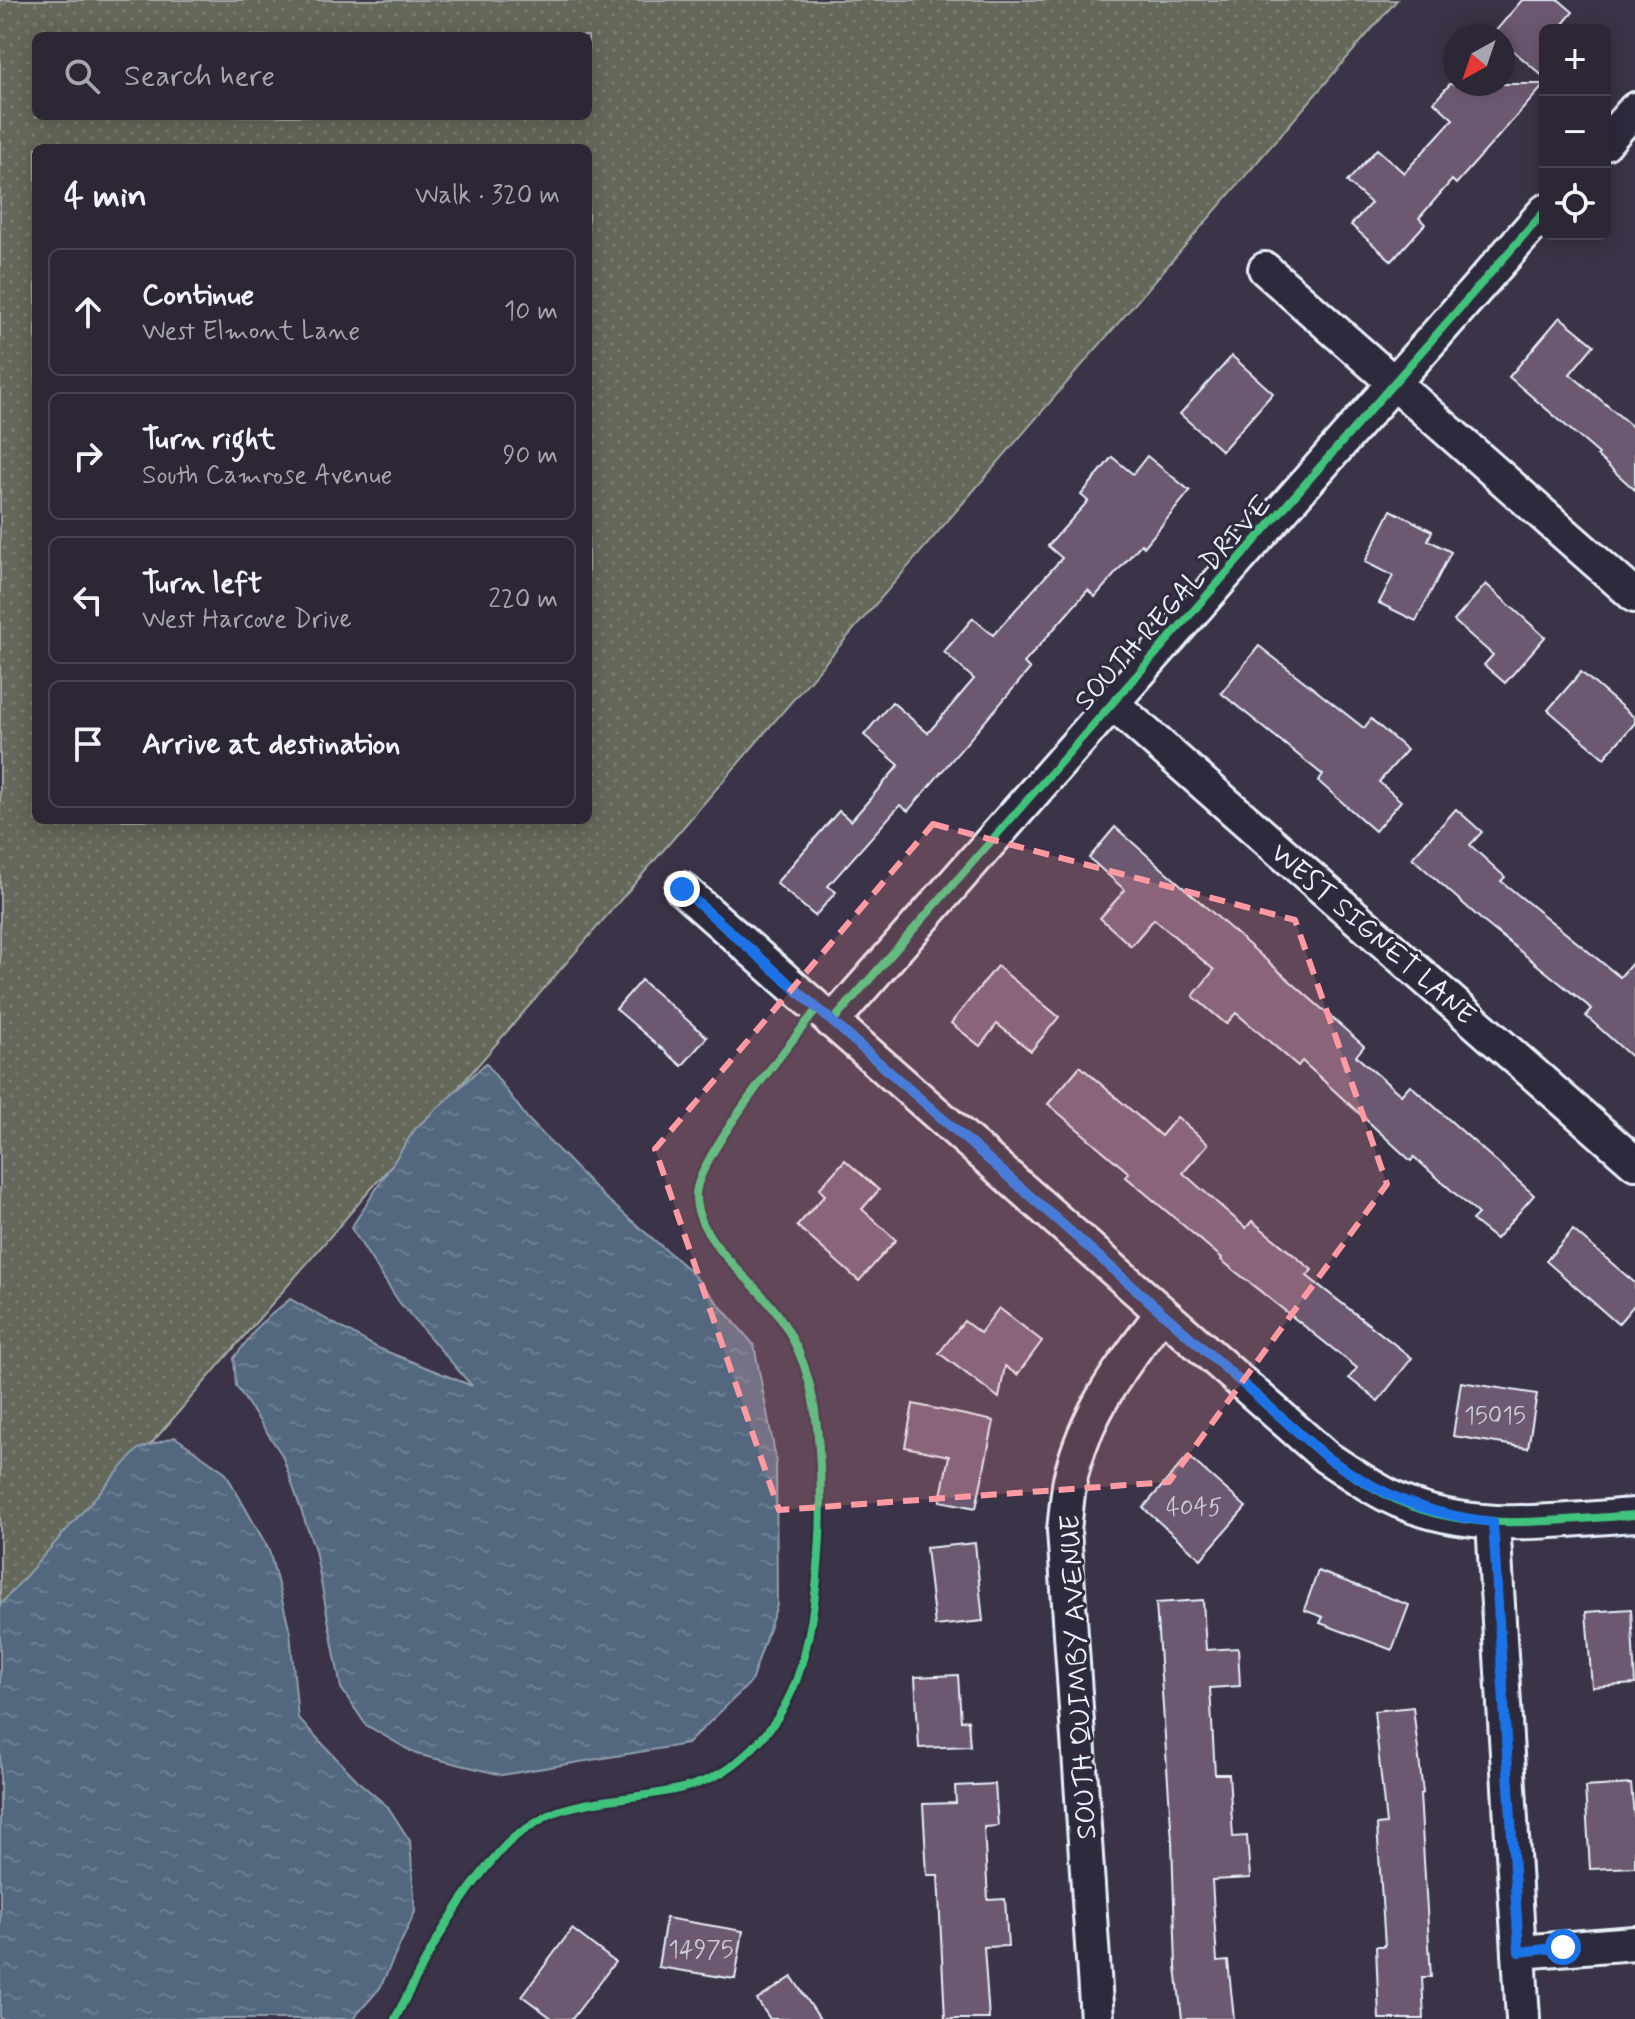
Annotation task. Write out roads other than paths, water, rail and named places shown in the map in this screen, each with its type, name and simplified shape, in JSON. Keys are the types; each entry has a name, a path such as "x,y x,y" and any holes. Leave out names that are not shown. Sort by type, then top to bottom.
{"street":[{"path":"1611,136 1635,109"},
{"name":"SOUTH REGAL DRIVE","path":"832,1022 1539,218"},
{"path":"1265,269 1635,596"},
{"name":"WEST SIGNET LANE","path":"1112,703 1635,1163"},
{"path":"682,889 1326,1457 1366,1485 1402,1502 1453,1518 1493,1522 1635,1515"},
{"name":"SOUTH QUIMBY AVENUE","path":"1097,2019 1064,1530 1070,1481 1087,1425 1127,1358 1162,1313"},
{"path":"1493,1522 1523,2019"},
{"path":"1519,1952 1635,1943"}],"water":[{"path":"486,1063 528,1119 602,1195 689,1270 754,1345 776,1459 777,1605 751,1682 687,1744 502,1775 416,1754 366,1725 341,1688 315,1550 282,1455 236,1386 234,1358 260,1324 290,1299 378,1348 472,1386 399,1302 351,1228 415,1129"},
{"path":"175,1437 225,1472 269,1550 290,1631 298,1718 361,1784 388,1807 410,1841 415,1912 380,1988 353,2019 0,2019 0,1605 138,1449"}]}
